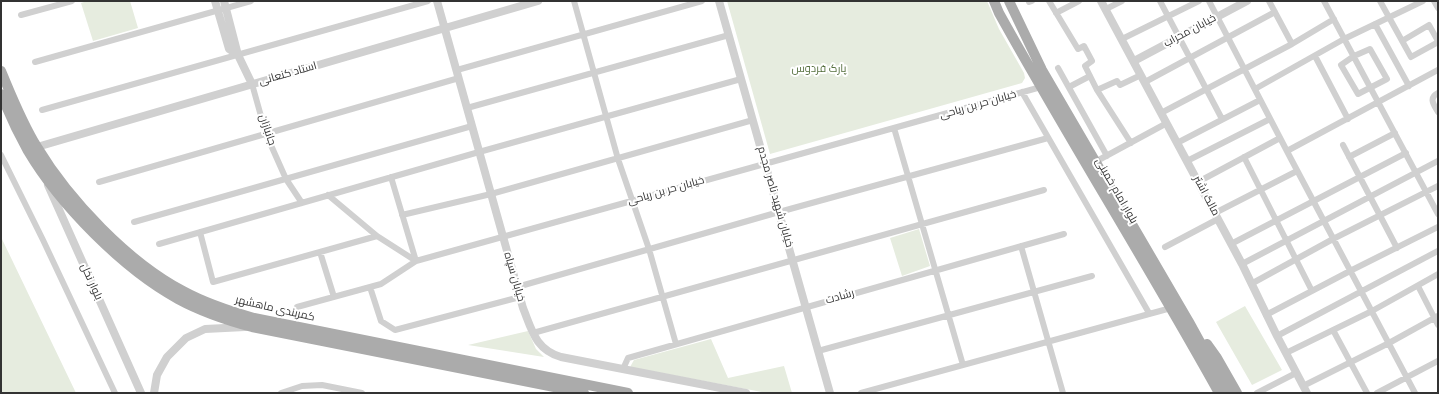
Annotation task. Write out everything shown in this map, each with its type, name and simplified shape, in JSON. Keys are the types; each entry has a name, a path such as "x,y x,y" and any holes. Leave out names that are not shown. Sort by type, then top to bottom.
{"main road":[{"name":"بلوار امام خمینی","path":"994,1 999,13 1041,87 1171,308 1185,324 1228,393"},
{"name":"بلوار امام خمینی","path":"1010,3 1042,70 1185,324 1219,393"},
{"path":"999,13 1007,11 1010,3"},
{"path":"1006,25 1012,20 1018,20"},
{"name":"کمربندی ماهشهر","path":"1,70 22,120 37,147 68,190 111,236 144,265 182,291 203,301 254,318 628,393"},
{"name":"کمربندی ماهشهر","path":"1,94 14,124 29,152 42,172 61,196 91,229 121,258 138,272 177,299 223,319 252,327 584,393"},
{"path":"1185,324 1196,362 1213,393"},
{"path":"1185,324 1218,358 1237,393"}],"street":[{"path":"21,15 72,1"},
{"name":"جانبازان","path":"215,1 223,6 238,55 252,84 266,134 286,179 302,203"},
{"path":"35,62 223,6 251,1"},
{"path":"42,110 428,1"},
{"name":"خیابان سپاه","path":"437,1 520,297 533,333 541,346 554,355 746,393"},
{"name":"استاد کنعانی","path":"37,147 536,1"},
{"path":"574,1 618,159 649,249 676,344"},
{"path":"457,70 702,1"},
{"name":"خیابان شهید ناصر مجدم","path":"719,1 830,393"},
{"path":"1049,1 1078,49 1084,46 1092,61 1084,66 1097,90 1131,143"},
{"path":"1056,13 1079,1"},
{"name":"مالک اشتر","path":"1101,1 1242,264 1266,315 1305,389"},
{"path":"1106,9 1122,1"},
{"path":"1160,1 1222,120"},
{"path":"1122,39 1199,1"},
{"path":"1209,1 1287,152 1416,393"},
{"name":"خیابان محراب","path":"1134,61 1247,1"},
{"path":"1269,1 1292,44"},
{"path":"1324,1 1438,214"},
{"path":"1380,1 1410,57 1438,42 1429,25 1402,40"},
{"path":"1255,90 1344,39 1389,16 1423,1"},
{"path":"1434,1 1438,8"},
{"path":"1097,90 1117,81 1120,85 1143,79 1190,58 1275,12"},
{"path":"1161,113 1292,44 1334,19"},
{"path":"1375,24 1408,86"},
{"path":"468,108 729,35"},
{"path":"1370,49 1387,79 1370,87 1358,94 1341,65 1354,56 1370,49"},
{"path":"1315,56 1348,119"},
{"path":"1058,68 1107,156"},
{"path":"1287,152 1438,70"},
{"path":"1069,87 1090,76"},
{"path":"99,182 459,78"},
{"path":"159,244 606,116 741,79"},
{"name":"خیابان حر بن ریاحی","path":"297,307 381,284 416,261 1041,87"},
{"path":"1022,92 1149,313"},
{"path":"1438,93 1432,98 1432,103 1438,112"},
{"path":"1177,143 1260,100"},
{"path":"1187,161 1270,119"},
{"path":"402,216 491,194 753,120"},
{"path":"1095,162 1166,123"},
{"path":"134,222 472,126"},
{"path":"894,128 963,365"},
{"path":"1349,157 1395,134"},
{"path":"517,287 779,212 1048,138"},
{"path":"1198,182 1280,138"},
{"path":"1343,145 1397,248"},
{"path":"1231,244 1406,154"},
{"path":"1,155 115,393"},
{"path":"1244,157 1312,291"},
{"path":"1242,264 1438,160"},
{"path":"1165,247 1260,190 1297,170"},
{"name":"بلوار نخل","path":"42,172 140,393"},
{"path":"391,177 416,261"},
{"path":"1252,284 1333,239 1438,186"},
{"path":"533,333 1044,190"},
{"path":"328,195 377,236 416,261"},
{"path":"1266,315 1438,227"},
{"path":"200,232 213,282 377,236"},
{"name":"رشادت","path":"622,369 628,358 1064,234"},
{"path":"1021,246 1049,341 1061,393"},
{"path":"1277,336 1438,251"},
{"path":"320,252 334,297"},
{"path":"1286,353 1372,311 1438,274"},
{"path":"818,351 1092,276"},
{"path":"1418,286 1436,317 1438,325"},
{"path":"370,287 381,321 395,330 520,297"},
{"path":"865,393 1171,308"},
{"path":"1305,389 1350,362 1389,343 1436,317"},
{"path":"154,393 157,375 166,357 186,338 205,329 252,327"},
{"path":"1333,330 1367,393"},
{"path":"1378,393 1438,361"},
{"path":"1256,393 1296,373"},
{"path":"281,393 302,386 322,385 362,393"}],"green space":[{"path":"87,1 130,1 138,28 93,41 81,3"},
{"name":"پارک فردوس","path":"727,1 987,1 999,29 1024,73 1025,78 1022,83 770,154"},
{"path":"919,229 930,266 902,276 890,238"},
{"path":"1,237 76,393 1,393"},
{"path":"1245,306 1282,370 1252,385 1216,322"},
{"path":"528,331 536,349 544,357 468,345"},
{"path":"711,339 728,378 784,366 792,393 767,393 630,367 634,360"}]}
